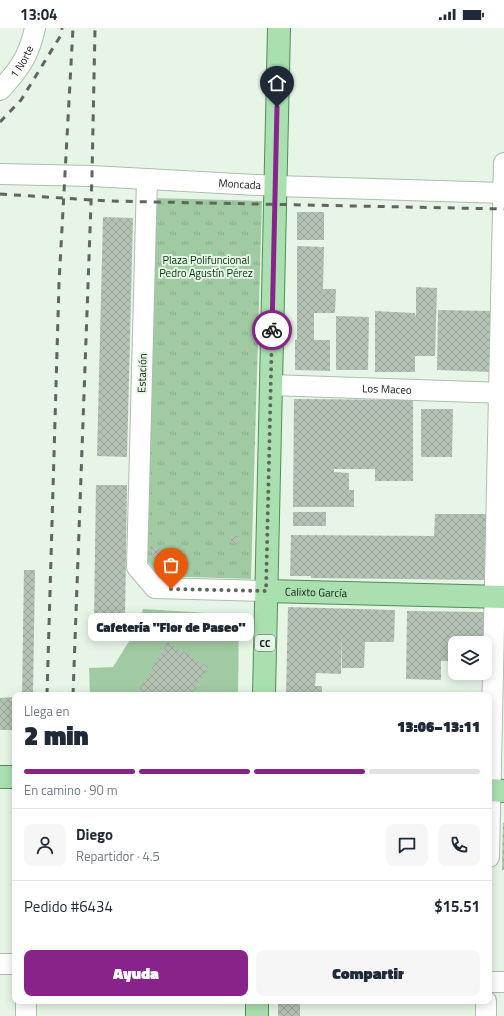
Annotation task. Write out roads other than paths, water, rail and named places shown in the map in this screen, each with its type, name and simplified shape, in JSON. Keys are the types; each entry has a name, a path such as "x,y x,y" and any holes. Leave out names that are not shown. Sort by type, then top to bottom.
{"main road":[{"name":"CC","path":"264,692 279,28"},
{"name":"Calixto García","path":"266,591 500,597"},
{"path":"0,777 12,777"},
{"path":"256,1016 257,1004"}],"street":[{"name":"1 Norte","path":"0,90 20,68 32,45 35,28"},
{"path":"492,817 500,597 504,163"},
{"name":"Moncada","path":"0,174 84,176 276,186 503,193"},
{"name":"Estación","path":"137,567 147,180"},
{"name":"Los Maceo","path":"270,385 502,393"},
{"name":"Calixto García","path":"137,567 155,588 266,591"},
{"path":"0,964 12,964"},
{"path":"492,982 504,982"},
{"path":"26,1004 26,1016"},
{"path":"486,1004 486,1016"}],"railway":[{"path":"0,122 21,100 61,35 62,28"},
{"path":"47,692 59,283 73,28"},
{"path":"73,692 92,176 95,28"},
{"path":"0,194 108,201 504,209"}],"place":[{"name":"Cafetería \"Flor de Paseo\"","path":"171,589"}],"park label":[{"name":"Plaza Polifuncional Pedro Agustín Pérez","path":"206,266"}]}
